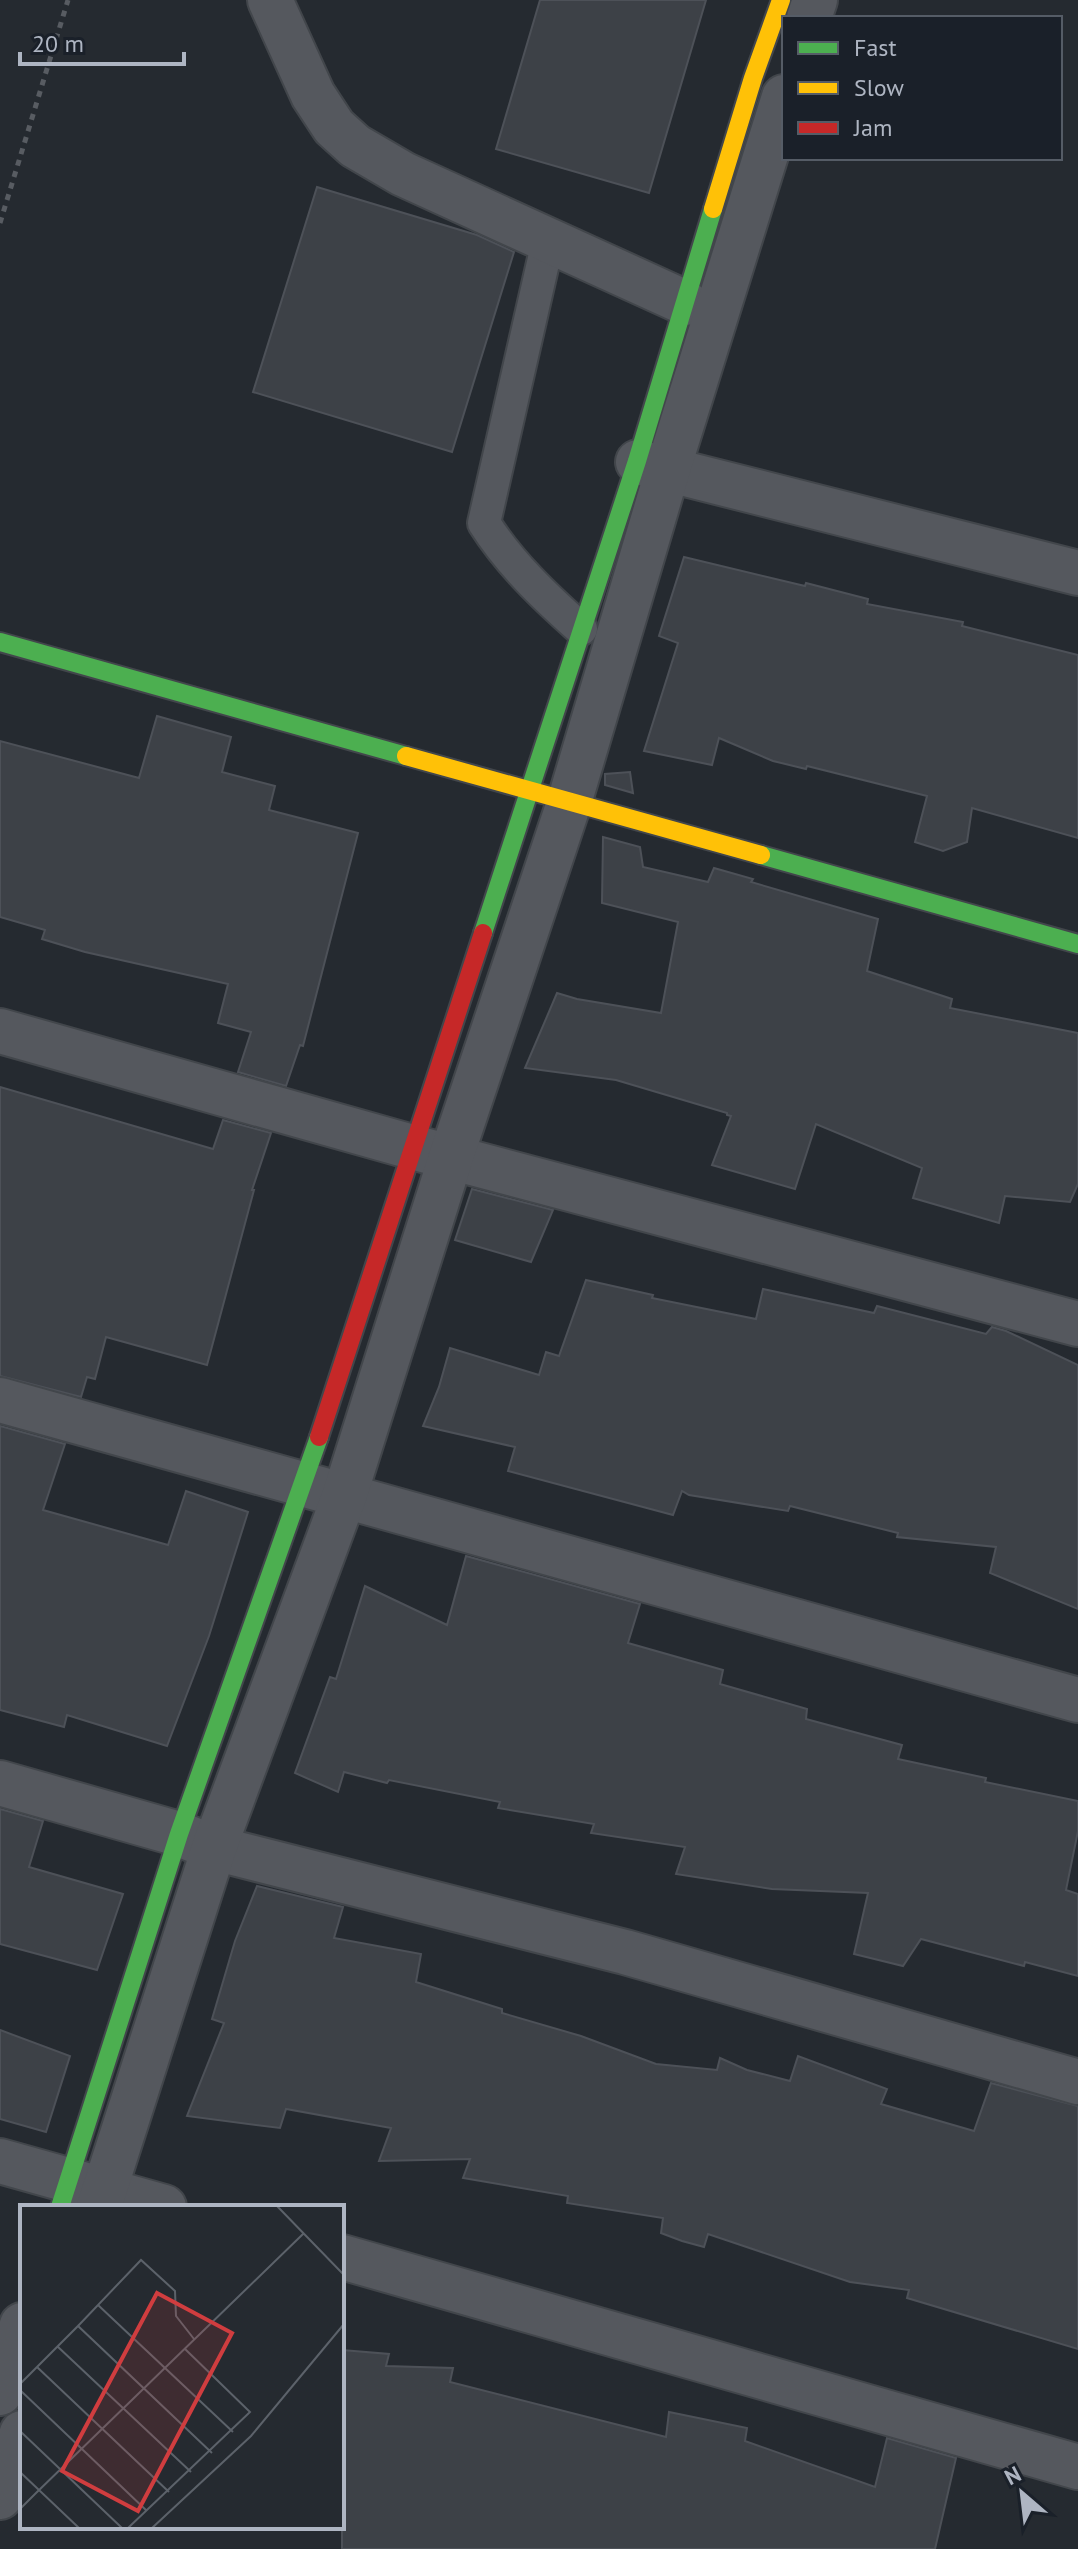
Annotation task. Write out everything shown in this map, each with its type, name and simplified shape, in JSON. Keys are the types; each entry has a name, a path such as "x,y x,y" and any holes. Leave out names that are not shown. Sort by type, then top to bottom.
{"street":[{"path":"270,0 313,95 334,127 355,146 403,174 686,303"},
{"path":"83,2196 196,1841 324,1490 431,1152 528,791 581,629 652,465 774,89 781,0"},
{"path":"431,1152 569,803 652,465 686,303 774,89"},
{"path":"652,465 1078,573"},
{"path":"0,642 1078,944"},
{"path":"0,1031 431,1152 1078,1324"},
{"path":"0,1400 1078,1700"},
{"path":"0,1783 196,1841 625,1952 1078,2082"},
{"path":"0,2161 83,2196 149,2205"},
{"path":"344,2258 1078,2467"},
{"path":"0,2393 20,2331"},
{"path":"0,2497 20,2439"}],"lane":[{"path":"548,241 484,523 498,546 541,594 581,629"}],"path":[{"path":"0,223 68,0"}],"building":[{"path":"540,0 706,0 649,193 496,149"},
{"path":"317,187 477,235 514,252 452,452 253,392"},
{"path":"684,557 805,586 806,583 868,599 867,604 963,622 962,626 1078,655 1078,838 972,808 967,842 943,851 915,842 927,796 807,766 806,769 773,761 719,738 712,765 644,751 678,643 659,636"},
{"path":"157,716 231,737 222,772 275,786 269,810 358,833 303,1046 300,1045 286,1086 238,1072 251,1032 218,1023 228,984 85,952 42,939 45,930 0,917 0,741 139,778"},
{"path":"630,772 633,793 605,785 605,774"},
{"path":"603,837 640,847 643,867 708,882 714,868 878,919 867,971 952,999 950,1008 1078,1033 1078,1184 1070,1202 1005,1196 999,1223 913,1198 922,1168 816,1124 795,1189 712,1165 731,1116 727,1113 616,1080 525,1068 557,993 661,1013 678,922 602,903"},
{"path":"0,1087 213,1149 223,1120 271,1133 252,1190 207,1365 106,1337 95,1379 87,1377 81,1397 0,1376"},
{"path":"472,1189 553,1210 531,1262 455,1240"},
{"path":"586,1280 653,1295 652,1298 756,1319 763,1289 874,1313 877,1306 986,1334 992,1327 1006,1331 1078,1365 1078,1609 990,1573 996,1547 897,1537 898,1533 790,1506 788,1511 689,1495 682,1491 673,1515 508,1471 515,1447 423,1426 450,1348 539,1375 546,1352 559,1356"},
{"path":"0,1426 65,1444 43,1510 168,1545 186,1491 248,1512 209,1636 167,1746 67,1715 64,1727 0,1710"},
{"path":"466,1556 640,1604 628,1643 723,1670 720,1684 807,1709 806,1719 902,1745 898,1759 986,1778 985,1782 1078,1801 1078,1831 1066,1890 1078,1894 1078,1976 1025,1962 1024,1966 921,1939 903,1966 854,1954 868,1893 772,1889 676,1874 685,1847 591,1833 594,1824 498,1808 500,1802 389,1780 387,1783 344,1772 338,1792 295,1773 330,1677 336,1679 365,1586 447,1625"},
{"path":"0,1809 43,1821 29,1867 123,1894 97,1970 0,1944"},
{"path":"257,1886 343,1907 334,1938 421,1954 416,1982 656,2064 717,2070 720,2058 747,2070 790,2081 798,2056 887,2089 881,2104 974,2131 991,2083 1078,2106 1078,2349 907,2298 909,2290 850,2282 708,2234 704,2247 682,2241 661,2233 663,2218 567,2203 568,2196 463,2178 470,2159 379,2161 391,2128 286,2109 280,2128 187,2116 224,2023 212,2019 235,1941"},
{"path":"0,2030 70,2056 46,2132 0,2119"},
{"path":"344,2350 389,2354 386,2366 453,2368 450,2382 666,2437 669,2412 747,2428 745,2441 875,2487 887,2438 956,2458 935,2549 342,2549"}],"traffic: fast":[{"path":"483,933 637,461 713,209"},
{"path":"0,642 406,756"},
{"path":"761,855 1078,944"},
{"path":"61,2205 179,1834 319,1437"}],"traffic: slow":[{"path":"713,209 753,78 781,0"},
{"path":"406,756 761,855"}],"traffic: jam":[{"path":"319,1437 483,933"}]}
